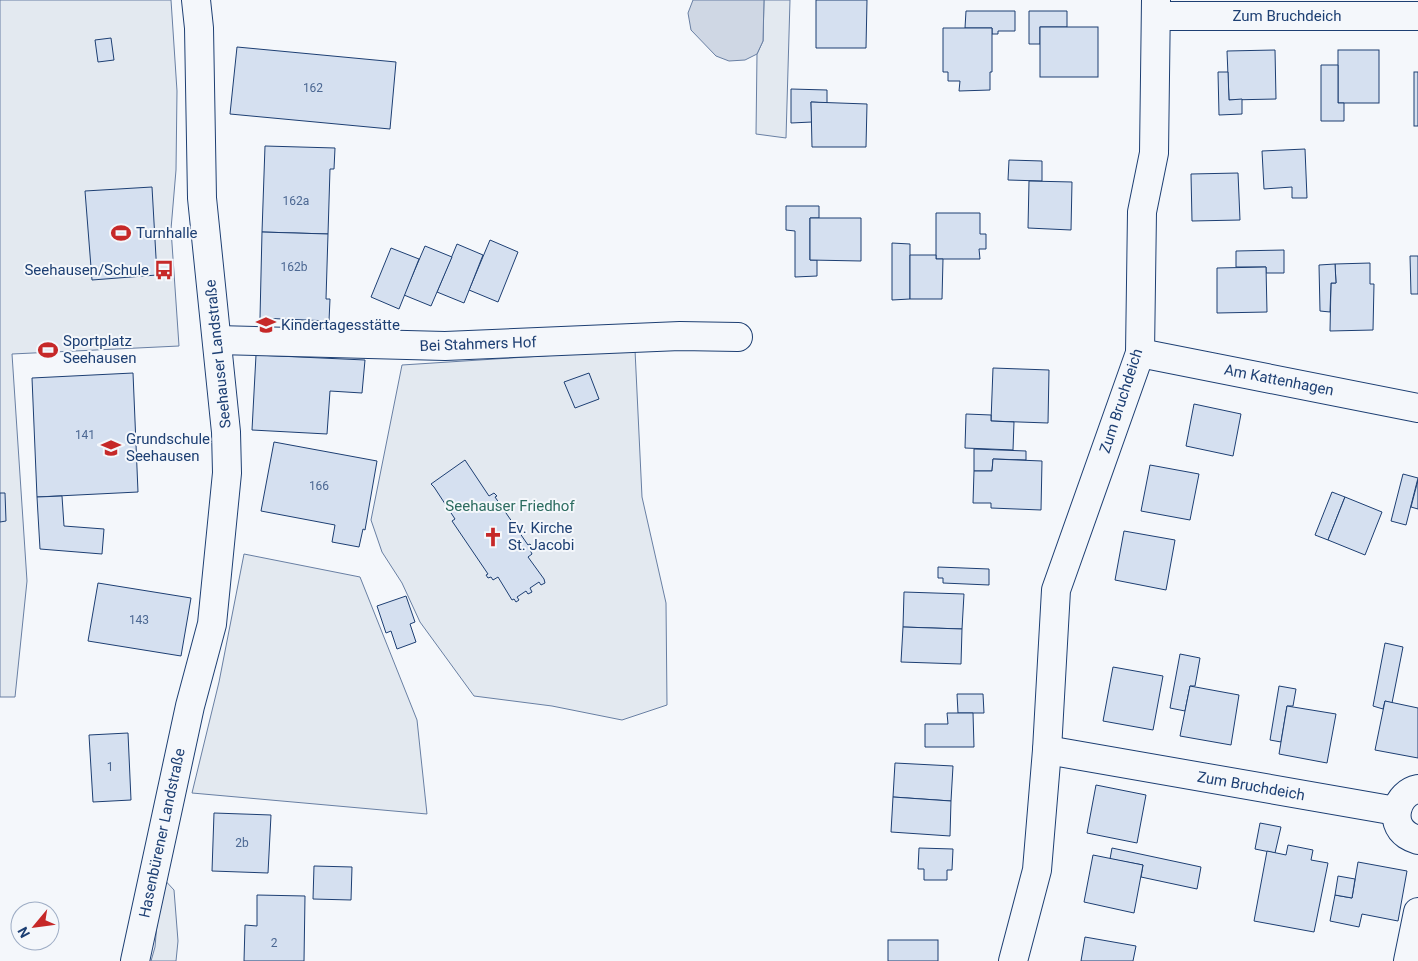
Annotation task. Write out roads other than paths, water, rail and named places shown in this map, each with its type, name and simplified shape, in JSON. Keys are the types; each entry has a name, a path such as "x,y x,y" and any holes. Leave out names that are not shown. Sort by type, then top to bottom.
{"street":[{"name":"Seehauser Landstraße","path":"190,706 212,624 227,474 226,432 202,198 199,28 196,0"},
{"name":"Zum Bruchdeich","path":"1013,961 1037,870 1047,750 1056,590 1140,353 1142,212 1154,153 1156,8 1418,16"},
{"name":"Bei Stahmers Hof","path":"217,340 445,346 680,336 738,337"},
{"name":"Am Kattenhagen","path":"1140,353 1418,408"},
{"name":"Hasenbürener Landstraße","path":"135,961 190,706"},
{"name":"Zum Bruchdeich","path":"1047,750 1396,811"},
{"path":"1418,788 1411,790 1401,798 1396,811 1398,824 1406,835 1418,840"},
{"path":"1408,961 1418,912"}],"place":[{"name":"Turnhalle","path":"121,233"},
{"name":"Seehausen/Schule","path":"164,270"},
{"name":"Kindertagesstätte","path":"266,325"},
{"name":"Sportplatz Seehausen","path":"48,350"},
{"name":"Grundschule Seehausen","path":"111,448"},
{"name":"Ev. Kirche St. Jacobi","path":"493,537"}],"park label":[{"name":"Seehauser Friedhof","path":"510,506"}]}
